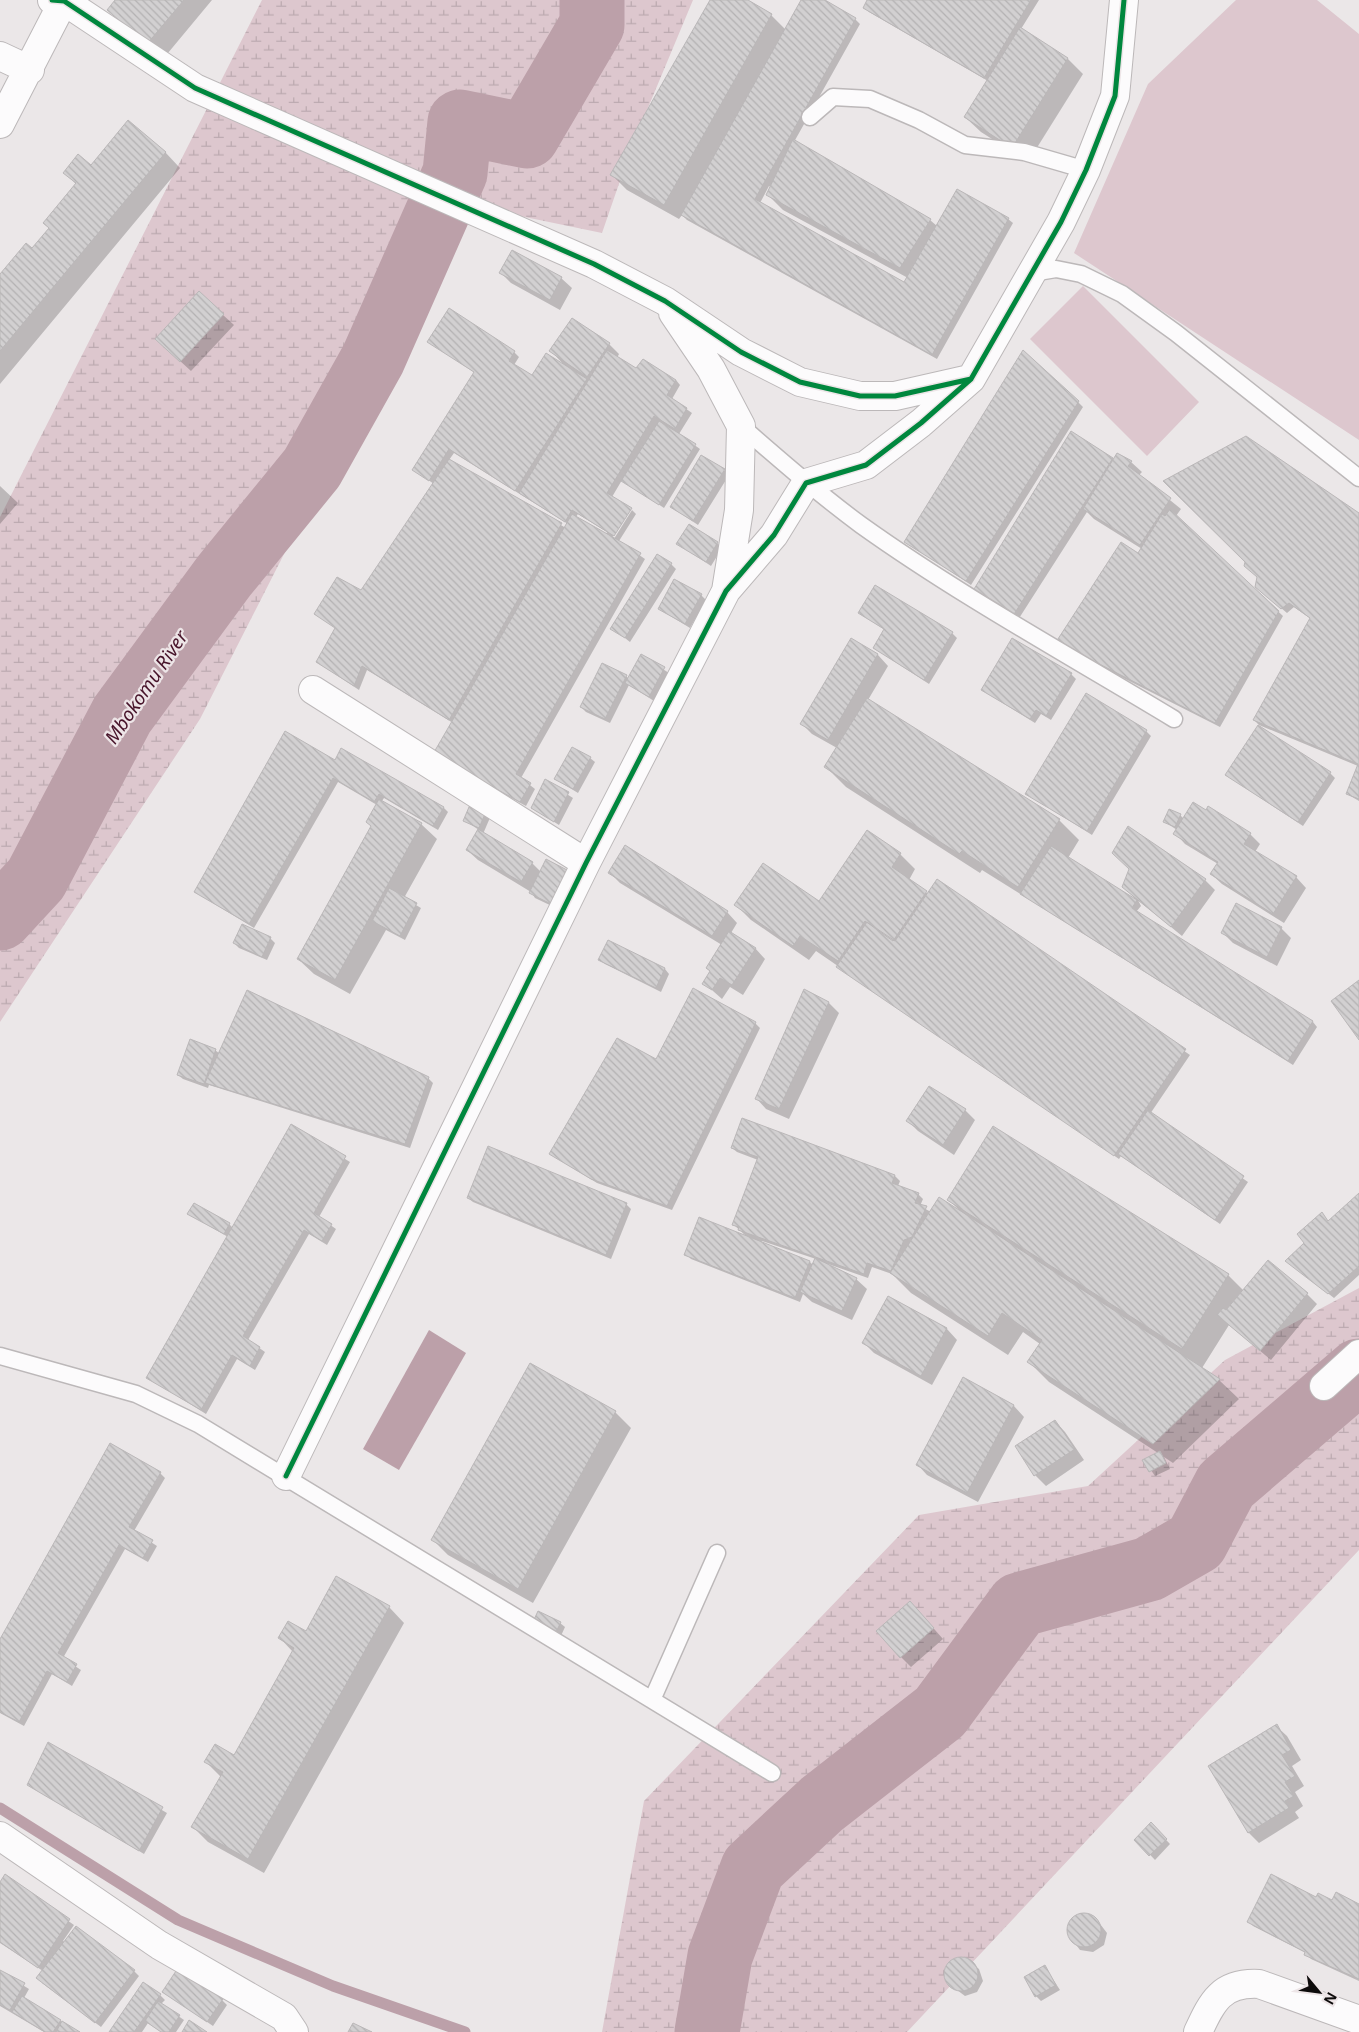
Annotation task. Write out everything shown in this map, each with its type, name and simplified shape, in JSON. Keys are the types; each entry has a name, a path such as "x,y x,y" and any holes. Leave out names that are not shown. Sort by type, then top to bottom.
{"street":[{"path":"0,124 30,70 60,0 196,88 594,264 665,301 741,352 800,382 860,396 895,396 971,379"},
{"path":"286,1476 586,863 726,590 774,535 806,483 866,465 921,423 971,379 1061,222 1086,170 1115,96 1124,0"},
{"path":"0,56 30,70"},
{"path":"665,301 711,369 741,426 739,510 726,590"},
{"path":"313,690 586,863"},
{"path":"1324,1386 1359,1354"},
{"path":"0,1836 159,1945 284,2017 294,2032"},
{"path":"1198,2032 1218,1996 1230,1987 1244,1983 1259,1984 1359,2020"}],"lane":[{"path":"810,117 833,97 870,99 919,120 965,145 1024,152 1086,170"},
{"path":"1032,273 1056,269 1082,274 1122,294 1176,333 1359,478"},
{"path":"741,426 806,483 862,525 941,578 1174,719"},
{"path":"0,1356 136,1394 198,1424 772,1772"},
{"path":"652,1700 717,1554"}],"green space":[{"path":"262,0 693,0 632,146 602,233 476,207 363,399 200,719 0,1022 0,517"},
{"path":"1236,0 1317,0 1359,34 1359,440 1074,253 1148,84"},
{"path":"1083,286 1199,402 1147,456 1030,339"},
{"path":"1359,1288 1359,1550 907,2032 602,2032 644,1801 919,1515 1088,1486 1225,1360"}],"shaded area":[{"path":"429,1330 466,1353 399,1470 363,1449"}],"building":[{"path":"115,0 184,0 147,44 107,10"},
{"path":"710,0 748,0 772,14 664,205 610,175"},
{"path":"801,0 825,0 856,18 755,199 904,282 957,189 1009,218 932,355 681,215"},
{"path":"867,0 1031,0 984,78 863,8"},
{"path":"1020,27 1068,58 1012,148 964,117"},
{"path":"128,120 166,152 0,351 0,274 26,243 32,248 49,228 43,223 76,183 63,173 78,154 91,165"},
{"path":"793,139 931,219 900,268 766,195"},
{"path":"512,250 562,277 550,300 499,273"},
{"path":"199,291 224,314 180,362 155,339"},
{"path":"449,308 515,351 509,361 532,375 546,353 587,379 515,491 449,449 429,481 412,470 474,372 427,342"},
{"path":"572,318 610,343 587,377 549,351"},
{"path":"607,350 636,368 643,359 676,380 667,395 687,408 675,429 654,416 607,493 632,508 614,536 572,510 565,522 519,493"},
{"path":"1023,350 1079,401 966,581 904,542"},
{"path":"659,421 696,444 659,505 621,481"},
{"path":"1071,431 1113,458 1011,619 971,594"},
{"path":"1246,436 1359,513 1359,799 1346,794 1358,764 1253,720 1310,618 1289,603 1281,609 1255,587 1257,577 1244,566 1245,562 1163,481"},
{"path":"1117,453 1132,461 1128,466 1171,498 1140,545 1083,509"},
{"path":"701,455 725,469 693,521 670,507"},
{"path":"449,459 562,523 449,720 362,666 354,686 316,662 335,628 314,614 337,577 361,590"},
{"path":"1170,509 1279,611 1215,723 1056,642 1121,542 1138,553 1162,514 1165,516"},
{"path":"572,514 641,553 516,774 531,783 520,802 433,754"},
{"path":"689,524 718,542 706,562 676,544"},
{"path":"657,554 672,563 625,638 610,629"},
{"path":"674,579 702,594 685,624 658,609"},
{"path":"875,585 953,632 924,680 873,648 884,629 858,613"},
{"path":"851,638 878,654 828,740 800,724"},
{"path":"1012,638 1072,673 1046,716 1036,710 1030,719 981,690"},
{"path":"641,654 665,667 649,697 625,683"},
{"path":"602,663 627,675 605,719 580,707"},
{"path":"1086,693 1147,730 1087,831 1025,794"},
{"path":"867,698 1060,819 1018,887 962,851 959,854 824,767"},
{"path":"1258,725 1331,772 1298,822 1225,775"},
{"path":"285,731 335,760 341,748 444,807 433,826 379,794 374,802 333,778 249,924 194,892"},
{"path":"572,747 591,757 573,789 554,779"},
{"path":"545,779 569,792 554,822 531,808"},
{"path":"379,799 422,823 335,980 297,959 371,826 366,822"},
{"path":"472,800 488,807 479,828 463,821"},
{"path":"1193,802 1206,810 1208,806 1251,833 1244,844 1297,876 1273,914 1210,874 1218,862 1173,834"},
{"path":"1169,809 1181,814 1175,827 1163,822"},
{"path":"1128,826 1206,879 1171,927 1122,887 1129,869 1112,853"},
{"path":"478,829 533,862 521,882 466,850"},
{"path":"867,830 901,853 892,867 927,891 893,941 865,921 838,961 800,936 793,946 734,905 763,863 819,901"},
{"path":"625,845 728,911 712,936 608,873"},
{"path":"1051,846 1137,900 1132,908 1313,1021 1288,1061 1020,894"},
{"path":"546,859 567,870 551,904 529,893"},
{"path":"937,879 1186,1049 1114,1156 836,967 867,922 895,941"},
{"path":"389,888 417,903 400,936 372,921"},
{"path":"1236,903 1282,927 1267,957 1221,933"},
{"path":"242,924 271,937 262,957 233,943"},
{"path":"729,931 756,948 732,985 720,978 712,990 702,984 710,971 706,968"},
{"path":"608,940 665,968 656,988 598,960"},
{"path":"1359,980 1359,1040 1331,1001"},
{"path":"693,988 756,1022 667,1206 591,1179 549,1154 617,1038 656,1059"},
{"path":"804,989 829,1002 779,1109 755,1099"},
{"path":"247,990 429,1077 405,1144 205,1083"},
{"path":"190,1039 216,1049 204,1084 177,1075"},
{"path":"929,1086 966,1109 943,1145 906,1121"},
{"path":"1148,1110 1244,1176 1215,1220 1118,1154"},
{"path":"742,1118 895,1175 892,1183 919,1193 915,1203 927,1206 912,1237 904,1240 891,1271 867,1263 864,1274 738,1230 739,1227 732,1225 758,1157 731,1148"},
{"path":"291,1124 346,1156 314,1213 332,1224 322,1241 304,1230 243,1336 260,1347 250,1366 232,1355 201,1410 146,1378"},
{"path":"993,1126 1229,1274 1182,1349 947,1200"},
{"path":"488,1146 627,1203 606,1255 467,1198"},
{"path":"1359,1193 1359,1266 1328,1294 1285,1261 1304,1243 1297,1234 1322,1212 1328,1221"},
{"path":"939,1197 1220,1379 1153,1444 1027,1362 1042,1340 1002,1313 988,1336 890,1273"},
{"path":"194,1203 230,1223 224,1234 187,1214"},
{"path":"699,1217 810,1261 795,1298 684,1255"},
{"path":"815,1258 857,1278 842,1311 800,1292"},
{"path":"1268,1260 1308,1293 1260,1351 1217,1315 1223,1308 1226,1310"},
{"path":"888,1296 947,1328 921,1376 862,1343"},
{"path":"530,1363 616,1411 518,1589 431,1540"},
{"path":"963,1377 1014,1405 967,1493 916,1465"},
{"path":"1055,1420 1075,1449 1034,1476 1015,1446"},
{"path":"110,1443 161,1472 129,1527 153,1540 143,1558 119,1545 58,1653 77,1664 67,1682 47,1671 19,1722 0,1712 0,1639"},
{"path":"1160,1451 1166,1463 1149,1472 1142,1460"},
{"path":"336,1576 390,1606 248,1859 191,1827 223,1772 204,1762 215,1744 234,1755 294,1648 278,1638 288,1621 306,1631"},
{"path":"910,1601 934,1628 900,1658 876,1631"},
{"path":"538,1611 561,1622 555,1634 532,1624"},
{"path":"1277,1724 1291,1750 1282,1755 1295,1776 1285,1782 1294,1796 1285,1801 1289,1808 1248,1833 1208,1766"},
{"path":"48,1742 163,1807 139,1851 27,1785"},
{"path":"1151,1822 1167,1839 1149,1856 1134,1840"},
{"path":"5,1874 70,1919 38,1968 0,1942 0,1882"},
{"path":"1271,1874 1316,1897 1318,1893 1332,1900 1336,1892 1359,1904 1359,1979 1304,1955 1305,1952 1247,1922"},
{"path":"1084,1913 1091,1914 1096,1918 1100,1923 1100,1937 1096,1942 1091,1946 1084,1947 1077,1946 1072,1942 1068,1937 1067,1930 1068,1923 1072,1918 1077,1914"},
{"path":"76,1926 135,1970 95,2023 36,1978"},
{"path":"961,1957 973,1962 978,1974 973,1986 961,1991 949,1986 944,1974 949,1962"},
{"path":"1045,1965 1056,1985 1035,1997 1024,1977"},
{"path":"178,1968 223,1999 207,2022 162,1992"},
{"path":"0,1970 25,1983 10,2010 0,2005"},
{"path":"143,1982 161,1994 134,2032 109,2032"},
{"path":"22,1996 61,2020 53,2032 45,2032 12,2012"},
{"path":"158,2001 180,2015 169,2032 161,2032 145,2021"},
{"path":"189,2020 207,2032 182,2032"},
{"path":"62,2021 80,2032 56,2032"},
{"path":"353,2023 372,2032 348,2032"}],"waterway":[{"name":"Mbokomu River","path":"0,918 36,879 122,715 224,576 312,468 373,359 455,173 460,122 527,136 592,25 592,0"},
{"path":"707,2032 720,1956 753,1868 822,1804 940,1712 1019,1605 1149,1569 1196,1542 1226,1485 1359,1371"},
{"path":"0,1808 178,1920 333,1986 465,2032"}],"cycle path":[{"path":"52,0 64,1 195,88 594,264 665,301 741,352 800,382 860,396 895,396 971,379"},
{"path":"286,1476 586,863 726,591 774,535 806,483 866,465 921,423 971,379 1061,222 1086,170 1115,96 1124,0"}]}
